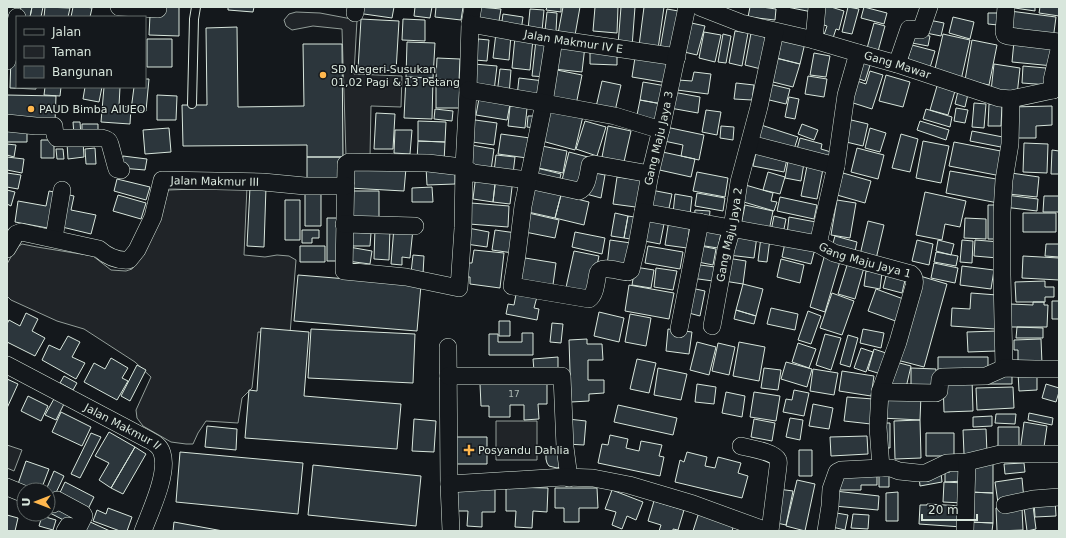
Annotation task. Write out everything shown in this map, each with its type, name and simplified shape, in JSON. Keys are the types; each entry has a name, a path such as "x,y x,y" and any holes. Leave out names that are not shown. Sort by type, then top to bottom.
{"street":[{"path":"119,7 158,9"},
{"path":"473,7 470,24 464,167 463,228 458,288 406,277 344,271 346,164 349,162 428,163 464,167 473,173 528,180 580,191 585,186 590,165 594,164 650,174"},
{"name":"Gang Maju Jaya 3","path":"528,180 522,206 512,286 589,299 594,293 599,270 603,268 628,272 631,270 650,174 661,130 687,7"},
{"path":"700,7 742,15"},
{"path":"814,40 817,7"},
{"path":"897,64 909,29 921,30 928,7"},
{"path":"1006,7 1005,35 1059,42"},
{"name":"Gang Mawar","path":"742,15 775,32 814,40 897,64 999,98 1011,99 1056,91"},
{"path":"11,54 16,23"},
{"name":"Jalan Makmur IV E","path":"470,24 554,39 677,57"},
{"name":"Gang Maju Jaya 2","path":"712,326 726,249 732,228 739,182 759,107 775,32"},
{"path":"528,180 544,103 554,39"},
{"path":"1056,91 1052,80 1059,50"},
{"name":"Gang Maju Jaya 1","path":"858,53 846,95 836,166 818,244 834,253 914,276 914,286 898,342 880,392"},
{"path":"468,90 615,116 661,130"},
{"path":"1004,368 1002,212 1004,180 1010,144 1011,99"},
{"path":"7,123 54,126 55,135 57,138 107,139 110,141 117,169 121,170"},
{"path":"750,144 836,166"},
{"name":"Jalan Makmur III","path":"7,248 16,234 21,232 99,249 105,254 121,261 129,260 137,250 153,218 162,180 263,182 305,186 346,186"},
{"path":"54,238 62,190"},
{"path":"643,212 818,244"},
{"path":"679,329 700,222"},
{"path":"344,224 415,226"},
{"path":"448,347 449,484 451,531"},
{"name":"Jalan Makmur II","path":"7,365 158,446 162,452 163,472 157,497 143,531"},
{"path":"881,468 878,427 880,392 936,393 939,391 940,379 942,377 986,376 1004,368 1059,369"},
{"path":"448,376 562,376 565,447 569,478"},
{"path":"449,484 564,477 593,478 629,485 693,504 769,531 778,460 775,456 768,452 741,446"},
{"path":"826,531 831,489 837,472 841,470 891,468 899,471 926,473 947,464 967,462 1000,454 1059,454"},
{"path":"965,531 967,462"},
{"path":"1005,505 1033,499 1059,497"},
{"path":"56,500 84,514 78,528 68,526 64,531"}],"lane":[{"path":"192,104 194,19 196,7"}],"green space":[{"path":"296,12 320,13 357,20 354,74 402,76 401,107 371,106 370,157 346,157 342,29 313,26 292,30 286,26 284,20 289,14"},
{"path":"247,187 244,255 265,257 277,255 289,256 296,260 290,334 258,332 252,388 242,398 238,423 206,421 193,444 171,442 143,426 137,418 136,410 151,377 135,362 84,329 57,321 11,300 7,296 7,264 16,248 22,244 93,256 111,270 126,271 132,269 150,239 163,195 169,190"},
{"path":"496,421 537,421 537,460 496,460"},
{"path":"7,445 22,450 14,471 7,468"}],"building":[{"path":"21,7 32,7 30,16 19,16"},
{"path":"32,7 43,7 41,16 30,16"},
{"path":"45,7 70,8 68,16 44,16"},
{"path":"73,7 92,8 90,16 71,16"},
{"path":"162,7 179,7 179,36 149,35 150,15"},
{"path":"228,7 254,7 253,12 228,10"},
{"path":"358,7 394,7 392,18 357,13"},
{"path":"415,7 432,7 430,18 414,16"},
{"path":"436,7 463,7 461,20 435,17"},
{"path":"479,7 501,9 498,27 477,24"},
{"path":"547,7 561,7 561,12 546,10"},
{"path":"563,7 580,7 574,41 557,39"},
{"path":"595,7 618,7 617,33 593,31"},
{"path":"621,7 635,7 632,47 618,45"},
{"path":"644,7 664,7 658,49 639,46"},
{"path":"750,7 776,9 775,20 748,17"},
{"path":"787,7 813,7 812,12"},
{"path":"823,7 831,7 844,11 839,30 836,29 833,38 824,35 827,26 818,23"},
{"path":"848,7 859,9 852,34 842,32"},
{"path":"864,7 887,13 884,24 861,18"},
{"path":"1008,7 1035,7 1035,11"},
{"path":"1040,7 1059,7 1059,16 1039,13"},
{"path":"530,9 544,10 542,31 528,30"},
{"path":"667,9 684,12 676,52 660,49"},
{"path":"1010,11 1056,17 1053,40 1007,34"},
{"path":"547,12 557,13 556,31 545,30"},
{"path":"988,13 999,13 998,25 988,24"},
{"path":"503,14 523,17 521,31 501,28"},
{"path":"953,17 974,22 970,39 949,33"},
{"path":"361,19 399,21 396,71 358,69"},
{"path":"403,19 425,20 425,41 402,40"},
{"path":"929,20 944,23 941,36 926,33"},
{"path":"687,22 705,26 697,55 680,51"},
{"path":"874,23 885,26 877,55 866,52"},
{"name":"SD Negeri Susukan 01,02 Pagi & 13 Petang","path":"237,27 238,107 304,106 303,44 342,44 343,157 307,157 307,145 183,146 182,105 207,105 206,28"},
{"path":"752,28 769,32 761,69 745,65"},
{"path":"735,31 748,33 742,66 729,63"},
{"path":"704,32 721,35 715,62 699,58"},
{"path":"496,33 511,35 509,60 493,58"},
{"path":"914,33 930,36 928,46 912,43"},
{"path":"723,34 731,36 726,63 718,62"},
{"path":"943,34 970,40 961,80 934,73"},
{"path":"515,37 533,39 530,70 512,68"},
{"path":"781,37 805,43 800,64 776,58"},
{"path":"147,39 172,39 172,67 147,67"},
{"path":"478,39 489,40 487,61 475,60"},
{"path":"536,40 550,42 547,77 532,76"},
{"path":"972,40 997,45 989,85 965,80"},
{"path":"1014,41 1056,45 1053,66 1012,62"},
{"path":"407,42 435,43 433,78 406,77"},
{"path":"556,43 585,46 582,72 554,69"},
{"path":"912,45 935,51 929,71 906,65"},
{"path":"590,50 617,51 617,65 590,64"},
{"path":"636,51 672,58 668,83 632,77"},
{"path":"814,53 830,56 826,77 810,75"},
{"path":"11,57 16,57 16,88 36,89 10,88"},
{"path":"437,58 460,59 459,81 436,79"},
{"path":"776,58 800,64 793,87 769,81"},
{"path":"860,58 871,62 865,81 854,77"},
{"path":"474,64 497,66 494,91 472,88"},
{"path":"994,64 1020,68 1017,95 991,91"},
{"path":"1023,66 1046,68 1045,77 1049,85 1022,83"},
{"path":"500,69 511,70 509,95 497,94"},
{"path":"552,69 582,75 576,105 546,99"},
{"path":"870,71 883,75 872,109 847,101 854,80 866,84"},
{"path":"694,72 711,74 708,94 677,90 678,80 692,81"},
{"path":"886,75 910,82 903,107 879,101"},
{"path":"808,76 827,79 824,97 805,94"},
{"path":"406,77 433,78 432,119 404,118"},
{"path":"519,78 544,81 541,100 517,96"},
{"path":"146,79 149,79 146,111 131,110 134,88 146,88"},
{"path":"602,81 621,85 615,111 596,107"},
{"path":"643,82 666,86 662,104 640,100"},
{"path":"436,83 456,83 456,88 461,88 461,108 436,108"},
{"path":"736,83 754,85 752,100 734,99"},
{"path":"765,83 790,89 786,104 761,98"},
{"path":"937,86 955,91 948,115 930,110"},
{"path":"45,88 61,88 60,96 44,95"},
{"path":"85,88 102,88 99,102 83,99"},
{"path":"104,88 120,88 119,106 131,107 130,124 101,122"},
{"path":"958,91 968,94 965,107 955,104"},
{"path":"673,92 700,97 698,113 670,108"},
{"path":"480,93 511,99 507,120 476,115"},
{"name":"PAUD Bimba AIUEO","path":"7,95 56,96 55,122 7,121"},
{"path":"157,95 177,96 176,120 157,120"},
{"path":"789,97 799,99 795,119 785,117"},
{"path":"640,100 662,104 658,124 636,120"},
{"path":"974,103 986,104 984,128 972,127"},
{"path":"989,104 1002,105 1001,126 988,126"},
{"path":"510,106 527,108 525,128 508,126"},
{"path":"1052,106 1052,125 1036,126 1036,138 1012,138 1012,107"},
{"path":"550,108 583,116 575,150 542,141"},
{"path":"956,108 968,110 965,123 954,121"},
{"path":"435,109 453,111 452,121 434,119"},
{"path":"926,109 952,117 950,127 923,119"},
{"path":"706,110 721,112 717,135 702,132"},
{"path":"376,113 395,114 393,149 374,149"},
{"path":"528,116 536,116 535,128 527,127"},
{"path":"468,119 497,123 494,145 465,141"},
{"path":"847,119 868,124 863,146 842,141"},
{"path":"418,121 446,122 445,142 418,141"},
{"path":"585,121 606,127 597,156 576,149"},
{"path":"920,121 949,130 946,140 917,130"},
{"path":"73,122 80,122 81,135 74,135"},
{"path":"82,124 98,124 98,135 82,135"},
{"path":"802,124 818,130 814,140 798,134"},
{"path":"761,125 798,137 794,149 756,141"},
{"path":"608,126 631,131 624,162 602,157"},
{"path":"721,126 734,127 733,140 720,138"},
{"path":"666,127 704,135 699,160 681,156 683,145 664,141"},
{"path":"169,128 171,152 145,154 143,130"},
{"path":"870,128 886,133 880,152 865,148"},
{"path":"7,130 27,130 27,142 7,142"},
{"path":"395,130 412,130 410,154 394,153"},
{"path":"972,131 1008,138 1006,148 970,141"},
{"path":"501,134 530,138 527,158 498,154"},
{"path":"901,134 918,139 910,172 892,168"},
{"path":"800,138 822,144 821,149 831,152 828,162 796,153"},
{"path":"41,140 54,140 54,158 41,158"},
{"path":"83,141 84,157 68,159 67,143"},
{"path":"418,141 445,142 444,162 417,161"},
{"path":"923,141 949,146 941,183 916,178"},
{"path":"954,142 1006,152 1001,176 949,166"},
{"path":"1024,143 1048,144 1047,173 1023,172"},
{"path":"7,144 16,145 14,157 7,155"},
{"path":"471,145 494,149 491,170 468,166"},
{"path":"542,146 567,151 563,173 538,168"},
{"path":"95,148 96,164 86,164 85,149"},
{"path":"757,148 788,155 784,172 753,166"},
{"path":"857,148 884,155 878,179 851,172"},
{"path":"56,149 63,149 64,159 57,159"},
{"path":"1052,150 1059,151 1059,174 1051,174"},
{"path":"658,151 695,159 691,177 655,169"},
{"path":"569,152 588,157 581,185 562,180"},
{"path":"496,155 515,157 513,174 494,172"},
{"path":"123,156 147,159 145,170 121,168"},
{"path":"7,157 24,159 22,173 7,170"},
{"path":"307,157 343,157 343,186 307,186"},
{"path":"788,161 804,163 801,181 785,178"},
{"path":"808,161 824,164 817,199 801,196"},
{"path":"350,165 406,168 404,191 349,188"},
{"path":"455,166 455,184 427,185 426,167"},
{"path":"537,168 561,174 558,186 534,180"},
{"path":"950,171 1002,180 998,203 946,193"},
{"path":"591,172 605,175 601,198 586,194"},
{"path":"697,172 728,178 725,197 693,191"},
{"path":"768,172 785,177 780,194 763,190"},
{"path":"7,173 21,175 18,189 7,187"},
{"path":"843,173 871,181 865,203 837,195"},
{"path":"1011,173 1039,177 1037,197 1008,194"},
{"path":"476,174 496,176 493,202 473,199"},
{"path":"496,176 513,179 510,204 493,202"},
{"path":"617,177 647,181 643,208 613,204"},
{"path":"117,179 150,187 146,200 114,191"},
{"path":"742,184 773,193 771,201 777,202 774,211 737,200"},
{"path":"250,187 266,187 264,247 247,246"},
{"path":"432,187 433,202 412,202 412,188"},
{"path":"534,189 561,195 555,218 528,212"},
{"path":"7,190 15,192 11,206 7,204"},
{"path":"305,190 321,190 321,226 305,226"},
{"path":"651,190 672,194 668,213 647,209"},
{"path":"49,191 59,193 53,229 15,222 18,201 46,206"},
{"path":"348,191 379,191 379,222 348,222"},
{"path":"925,192 966,201 960,227 945,224 942,240 916,235"},
{"path":"697,193 725,198 723,211 695,206"},
{"path":"65,194 74,196 71,210 96,215 91,234 58,226"},
{"path":"675,194 692,197 690,215 673,213"},
{"path":"118,195 146,203 141,219 113,211"},
{"path":"561,195 589,202 584,225 555,218"},
{"path":"1006,195 1038,199 1037,211 1004,207"},
{"path":"1044,196 1059,196 1059,212 1043,212"},
{"path":"780,197 817,205 814,219 777,211"},
{"path":"285,200 300,200 300,240 285,240"},
{"path":"837,200 856,203 850,238 831,235"},
{"path":"471,203 509,206 508,227 469,224"},
{"path":"745,205 773,211 769,231 741,225"},
{"path":"988,205 999,205 999,239 988,239"},
{"path":"695,210 710,211 709,221 694,220"},
{"path":"524,212 559,220 555,238 520,231"},
{"path":"615,213 628,216 624,238 611,236"},
{"path":"1023,213 1056,213 1056,232 1023,232"},
{"path":"644,215 665,219 660,244 639,240"},
{"path":"628,216 641,218 637,240 624,238"},
{"path":"774,216 786,219 783,234 771,231"},
{"path":"789,217 816,222 814,238 787,234"},
{"path":"327,218 342,218 342,261 327,261"},
{"path":"965,218 986,219 986,239 964,238"},
{"path":"669,220 690,223 687,248 665,245"},
{"path":"868,221 884,225 876,259 860,255"},
{"path":"702,225 722,228 718,248 698,245"},
{"path":"394,227 413,229 410,258 402,257 402,265 391,264"},
{"path":"375,228 390,228 389,260 374,259"},
{"path":"468,228 489,232 487,247 466,244"},
{"path":"302,230 319,230 319,238 312,238 312,243 302,243"},
{"path":"495,230 516,233 513,253 492,250"},
{"path":"347,232 371,233 370,246 347,246"},
{"path":"575,232 605,238 602,254 572,247"},
{"path":"731,232 757,236 754,258 728,255"},
{"path":"835,236 857,242 854,256 831,250"},
{"path":"761,237 770,239 767,262 758,261"},
{"path":"786,238 816,245 811,264 782,257"},
{"path":"610,240 631,243 627,269 607,266"},
{"path":"917,240 933,244 929,265 912,261"},
{"path":"938,240 954,244 951,255 936,251"},
{"path":"962,240 973,241 972,263 960,262"},
{"path":"975,240 1000,242 998,258 974,256"},
{"path":"1046,244 1059,244 1059,257 1045,256"},
{"path":"300,246 325,246 325,262 300,262"},
{"path":"648,246 683,252 680,269 645,263"},
{"path":"701,246 716,249 713,265 698,262"},
{"path":"349,247 372,251 370,264 347,261"},
{"path":"474,250 504,253 500,288 470,284 470,277 466,277 468,263 472,263"},
{"path":"574,251 599,256 590,297 565,292"},
{"path":"936,252 958,256 956,266 934,262"},
{"path":"825,254 841,258 825,312 810,307"},
{"path":"413,255 424,256 423,274 411,273"},
{"path":"1023,256 1059,258 1059,280 1022,278"},
{"path":"519,257 556,263 552,292 515,286"},
{"path":"727,258 746,261 743,284 724,281"},
{"path":"781,259 804,265 800,283 777,277"},
{"path":"849,259 865,264 855,299 838,294"},
{"path":"934,263 958,268 955,283 931,278"},
{"path":"693,264 715,267 713,281 691,278"},
{"path":"962,266 994,270 991,289 960,285"},
{"path":"635,267 654,270 651,288 632,285"},
{"path":"656,268 677,271 673,290 654,287"},
{"path":"866,271 882,273 880,289 864,286"},
{"path":"887,272 906,276 902,293 883,288"},
{"path":"298,275 421,285 417,331 294,321"},
{"path":"920,276 947,284 924,367 897,360"},
{"path":"1045,281 1045,287 1054,287 1054,297 1045,297 1045,302 1016,302 1015,282"},
{"path":"743,284 763,289 756,316 736,310"},
{"path":"629,285 674,293 669,319 625,311"},
{"path":"691,288 705,291 700,316 685,312"},
{"path":"517,289 538,293 534,308 539,309 537,320 506,314 508,304 514,305"},
{"path":"876,289 909,301 901,323 868,311"},
{"path":"832,293 854,301 842,335 820,328"},
{"path":"971,293 997,295 995,329 951,326 952,308 970,309"},
{"path":"1052,301 1059,301 1059,319 1052,319"},
{"path":"1033,302 1044,302 1044,305 1048,305 1047,327 1010,327 1010,304 1033,305"},
{"path":"771,308 798,314 795,330 767,324"},
{"path":"736,310 756,316 754,324 734,319"},
{"path":"808,311 821,316 811,344 798,340"},
{"path":"599,312 624,318 619,342 594,336"},
{"path":"26,313 38,319 32,331 45,338 35,356 7,342 7,324 9,320 20,326"},
{"path":"630,314 651,318 646,346 625,342"},
{"path":"499,321 510,321 510,336 499,336"},
{"path":"552,323 563,324 561,343 550,342"},
{"path":"1017,327 1043,328 1043,338 1016,338"},
{"path":"261,328 309,332 304,396 401,404 397,449 245,438 249,390 257,391"},
{"path":"311,329 415,334 413,383 308,378"},
{"path":"668,329 692,332 689,354 666,351"},
{"path":"863,329 884,333 881,348 860,343"},
{"path":"996,331 996,351 968,352 967,332"},
{"path":"522,333 533,333 533,355 489,355 489,334 498,334 498,342 522,342"},
{"path":"825,334 841,338 831,370 816,365"},
{"path":"848,335 858,338 850,367 840,364"},
{"path":"68,336 80,342 72,357 85,363 76,379 42,360 49,345 60,350"},
{"path":"587,339 587,344 602,344 603,360 588,360 588,380 604,380 604,393 589,394 589,401 571,402 569,340"},
{"path":"1041,339 1042,364 1018,365 1018,350 1014,350 1014,340"},
{"path":"697,342 716,347 709,375 690,370"},
{"path":"739,342 765,347 759,381 733,376"},
{"path":"718,343 735,347 729,375 712,371"},
{"path":"798,343 816,349 809,368 792,362"},
{"path":"861,348 873,352 866,372 854,368"},
{"path":"874,349 889,354 884,375 868,370"},
{"path":"558,357 558,371 534,371 533,359"},
{"path":"938,357 988,357 988,374 938,374"},
{"path":"111,358 128,368 122,378 128,381 117,400 84,382 94,363 105,369"},
{"path":"637,359 656,363 649,393 630,389"},
{"path":"892,361 911,366 905,392 885,387"},
{"path":"786,362 812,369 807,387 781,379"},
{"path":"137,365 146,370 130,401 121,396"},
{"path":"658,368 687,374 681,400 654,395"},
{"path":"764,368 781,370 778,390 761,388"},
{"path":"911,368 936,369 936,392 911,391"},
{"path":"813,369 838,373 834,395 810,391"},
{"path":"842,371 874,376 871,396 839,391"},
{"path":"1037,371 1037,390 1019,391 1018,372"},
{"path":"64,376 77,383 73,390 60,383"},
{"path":"988,376 1012,376 1012,384 988,384"},
{"path":"7,379 18,384 7,408"},
{"path":"972,379 973,411 944,412 943,380"},
{"path":"480,384 547,384 547,404 538,404 539,419 524,420 524,405 510,405 510,417 489,417 489,406 481,406"},
{"path":"697,384 716,387 714,404 695,402"},
{"path":"1046,384 1059,388 1056,402 1042,398"},
{"path":"1013,387 1014,408 977,410 976,388"},
{"path":"794,390 809,393 804,416 783,412 786,399 792,400"},
{"path":"726,392 745,396 742,417 722,413"},
{"path":"754,392 780,396 776,421 750,417"},
{"path":"882,393 921,395 920,420 881,418"},
{"path":"28,396 48,406 41,421 21,411"},
{"path":"55,397 65,402 56,420 45,415"},
{"path":"847,397 873,399 871,424 844,421"},
{"path":"813,404 833,408 829,429 809,426"},
{"path":"618,405 677,418 673,435 614,422"},
{"path":"61,412 91,427 82,446 52,432"},
{"path":"1029,413 1053,418 1052,425 1028,420"},
{"path":"996,414 1016,414 1015,424 995,423"},
{"path":"992,416 992,426 973,427 973,417"},
{"path":"790,418 803,420 800,440 786,437"},
{"path":"414,419 436,421 434,452 412,451"},
{"path":"568,419 586,421 584,445 566,444"},
{"path":"754,419 775,423 772,441 751,437"},
{"path":"920,420 921,458 895,459 894,421"},
{"path":"1024,422 1047,426 1043,454 1020,451"},
{"path":"880,423 890,423 890,448 880,448"},
{"path":"207,426 237,429 236,450 205,447"},
{"path":"998,427 1019,427 1019,451 998,452"},
{"path":"986,429 987,453 964,454 963,430"},
{"path":"109,432 135,447 111,488 99,480 109,463 95,456"},
{"path":"91,433 101,437 80,478 71,474"},
{"path":"926,433 954,433 954,456 926,456"},
{"path":"610,435 628,439 626,448 639,451 641,441 662,445 659,456 664,457 660,476 598,463 602,444 608,445"},
{"path":"867,436 868,454 831,456 830,437"},
{"name":"Posyandu Dahlia","path":"451,437 487,437 487,464 451,464"},
{"path":"135,447 146,454 123,494 111,488"},
{"path":"555,448 559,448 560,467 557,468 549,466 546,459 548,452"},
{"path":"799,450 812,450 812,476 799,476"},
{"path":"180,452 303,463 298,514 176,502"},
{"path":"687,452 707,457 705,466 715,468 718,457 741,463 738,473 748,476 742,498 675,482 680,460 684,462"},
{"path":"26,461 49,469 44,482 19,482"},
{"path":"970,463 993,463 993,493 969,492"},
{"path":"1024,463 1025,472 1005,474 1004,464"},
{"path":"313,465 421,476 416,526 308,515"},
{"path":"963,466 964,481 945,482 945,472 950,472 951,467"},
{"path":"879,469 889,470 889,487 879,487"},
{"path":"877,470 877,485 861,485 861,490 836,490 839,472"},
{"path":"54,471 64,476 56,493 56,482 49,482"},
{"path":"941,473 942,482 920,486 919,476"},
{"path":"1022,478 1024,500 998,503 995,482"},
{"path":"797,480 815,484 805,531 786,526"},
{"path":"65,482 94,497 86,513 57,499"},
{"path":"944,482 964,483 963,503 943,502"},
{"path":"506,487 548,488 547,512 533,511 532,528 515,527 516,511 506,511"},
{"path":"457,488 495,489 495,512 482,512 482,527 467,526 468,511 456,511"},
{"path":"555,488 597,488 598,508 579,508 579,522 564,522 564,508 555,508"},
{"path":"778,489 793,491 786,525 772,522"},
{"path":"612,490 643,502 636,520 627,516 622,529 612,525 616,512 605,509"},
{"path":"835,491 879,496 878,510 834,506"},
{"path":"898,492 898,521 886,521 886,493"},
{"path":"969,492 993,493 993,523 969,522"},
{"path":"1055,499 1056,516 1035,517 1034,501"},
{"path":"56,501 83,515 77,527 56,516"},
{"path":"654,501 684,510 678,530 673,529 673,531 659,531 661,525 648,521"},
{"path":"920,505 963,506 962,527 919,524"},
{"path":"1033,506 1036,529 1027,531 1024,507"},
{"path":"1022,507 1023,530 997,531 996,508"},
{"path":"108,508 132,517 127,531 120,531 93,521 97,510 106,514"},
{"path":"700,509 735,521 732,531 693,531"},
{"path":"831,512 848,515 845,530 828,526"},
{"path":"853,514 869,515 868,529 851,528"},
{"path":"7,515 16,517 17,522 15,531 7,531"},
{"path":"88,521 110,531 84,531"},
{"path":"40,522 55,522 53,530 39,526"},
{"path":"174,522 223,531 173,531"},
{"path":"969,522 993,523 992,531 968,531"}],"place":[{"name":"SD Negeri Susukan 01,02 Pagi & 13 Petang","path":"323,75"},
{"name":"PAUD Bimba AIUEO","path":"31,109"},
{"name":"Posyandu Dahlia","path":"469,450"}]}
